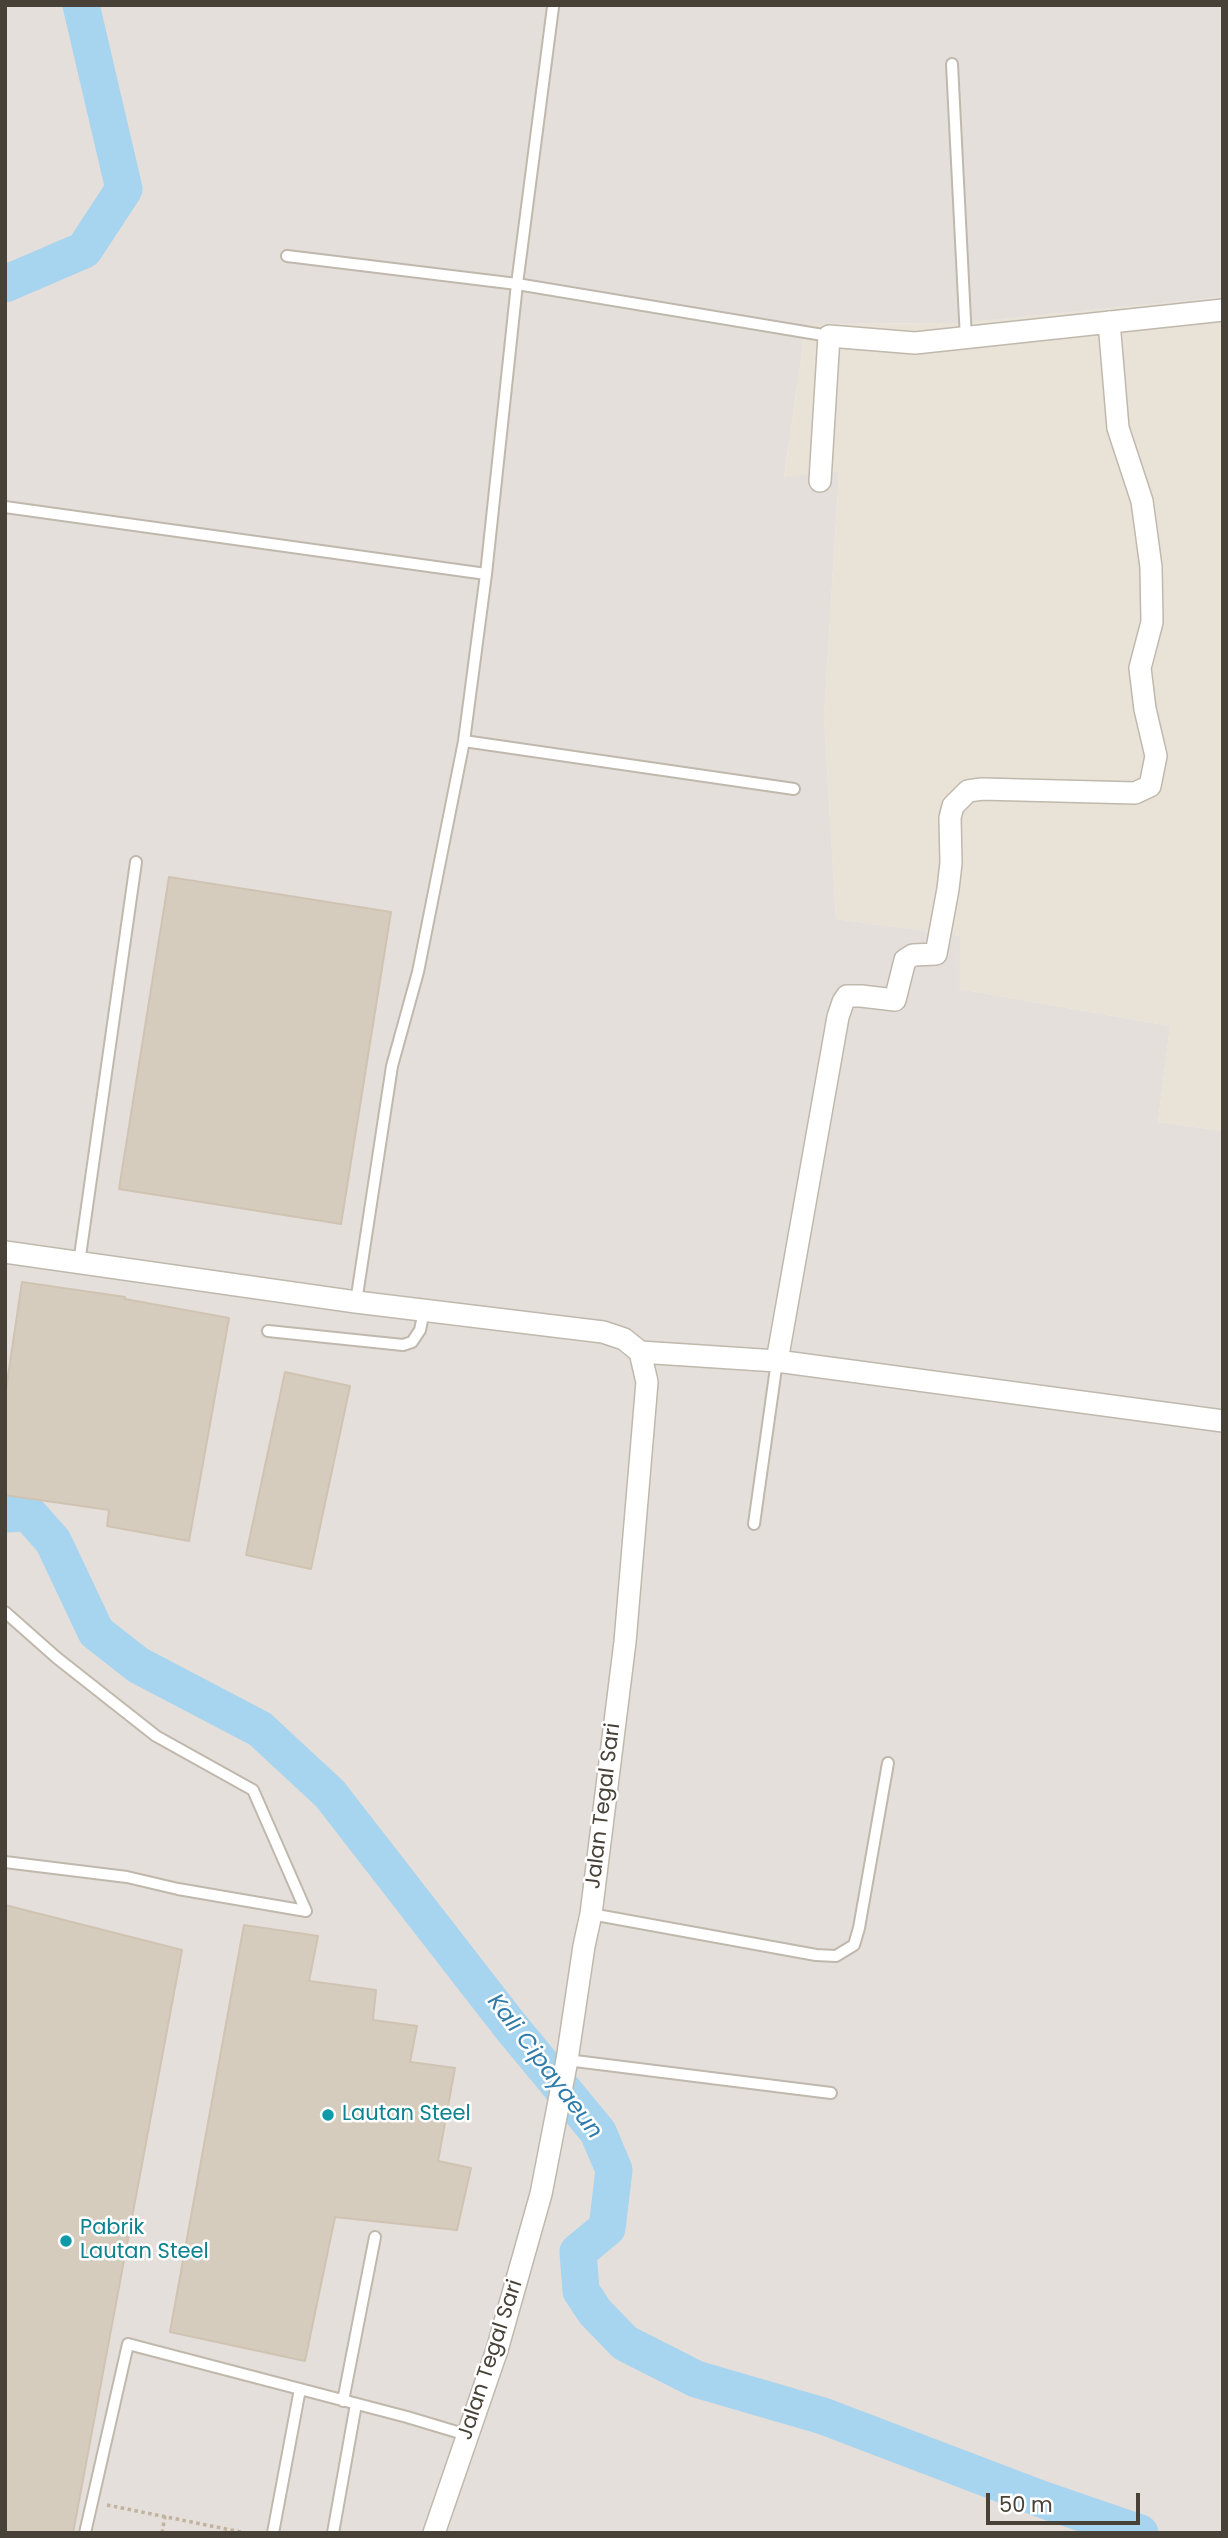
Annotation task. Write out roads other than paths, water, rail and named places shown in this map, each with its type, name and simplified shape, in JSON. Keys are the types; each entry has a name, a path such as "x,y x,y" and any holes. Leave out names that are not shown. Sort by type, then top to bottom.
{"street":[{"path":"820,481 829,336 915,343 967,340 1109,321 1223,310"},
{"path":"777,1361 841,1009 847,996 895,1000 905,960 913,955 936,954 948,889 950,818 953,806 968,790 1135,793 1150,786 1156,756 1145,709 1140,668 1152,622 1152,567 1142,501 1118,428 1109,321"},
{"path":"5,1252 356,1302 603,1332 624,1339 640,1352 777,1361 1223,1421"},
{"name":"Jalan Tegal Sari","path":"433,2533 497,2350 541,2194 565,2068 591,1914 625,1642 647,1382 640,1352"}],"lane":[{"path":"356,1302 392,1066 418,972 464,741 486,574 517,284 553,7"},
{"path":"952,64 967,340"},
{"path":"286,256 517,284 829,336"},
{"path":"5,508 486,574"},
{"path":"464,741 794,789"},
{"path":"79,1263 136,862"},
{"path":"268,1331 403,1345 412,1342 420,1330 425,1311"},
{"path":"754,1524 777,1361"},
{"path":"5,1612 57,1658 156,1736 253,1790 306,1911 178,1889 127,1877 5,1862"},
{"path":"591,1914 816,1955 836,1956 854,1944 859,1928 888,1763"},
{"path":"565,2068 831,2093"},
{"path":"343,2401 375,2237"},
{"path":"85,2533 128,2344 467,2435"},
{"path":"273,2533 300,2389"},
{"path":"333,2533 356,2404"}],"waterway":[{"path":"5,284 84,250 124,189 81,5"},
{"name":"Kali Cipayaeun","path":"5,1514 28,1513 53,1541 96,1632 138,1665 260,1729 330,1794 511,2027 598,2132 614,2170 607,2228 578,2252 581,2291 595,2312 625,2343 696,2379 823,2416 1041,2499 1140,2533"}],"place":[{"name":"Lautan Steel","path":"328,2115"},
{"name":"Pabrik Lautan Steel","path":"66,2241"}]}
